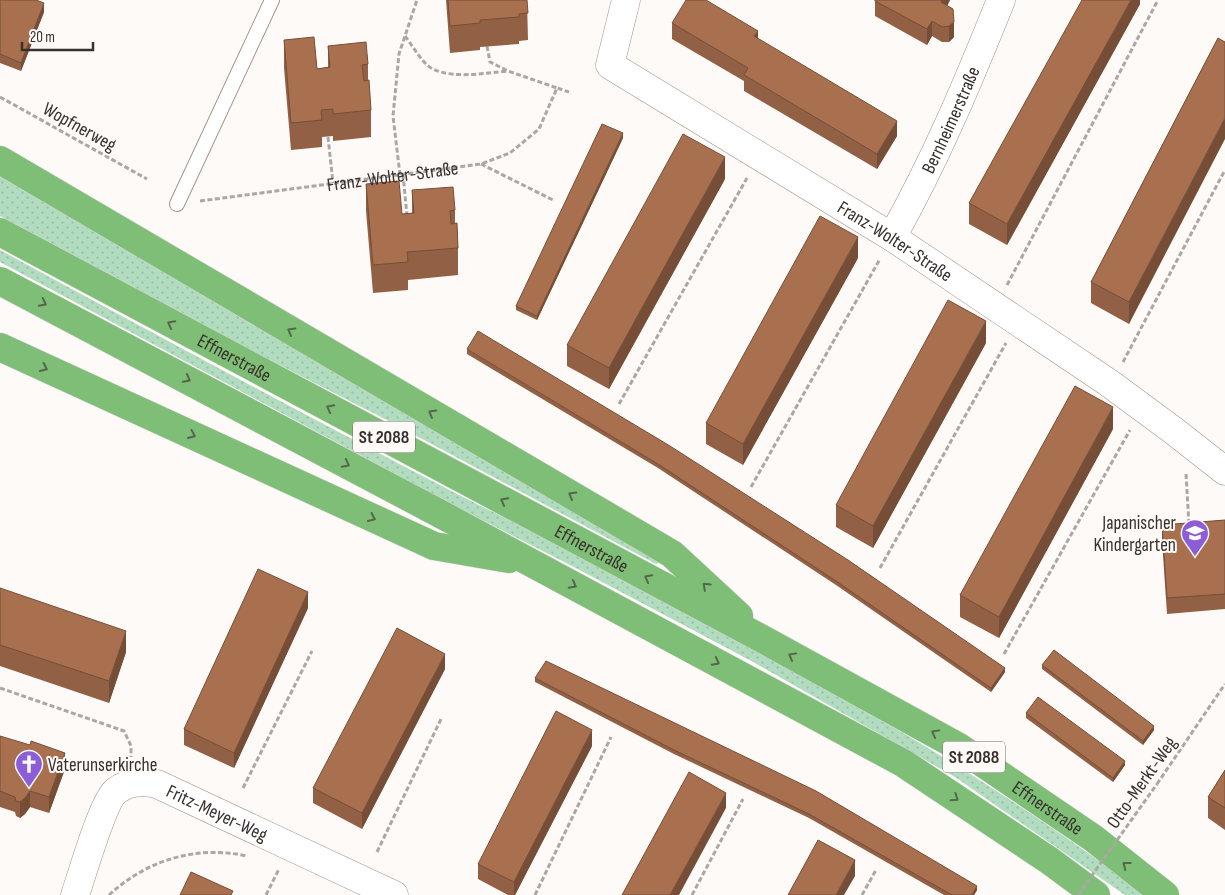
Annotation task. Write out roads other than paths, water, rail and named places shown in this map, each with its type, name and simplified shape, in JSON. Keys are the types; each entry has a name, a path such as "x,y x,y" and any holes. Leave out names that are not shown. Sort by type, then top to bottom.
{"highway":[{"path":"0,160 672,554 768,642"},
{"name":"Effnerstraße","path":"0,232 768,642 960,747 1093,838 1165,895"},
{"name":"St 2088","path":"0,281 530,562 903,763 1050,861 1096,895"},
{"path":"0,347 434,546 530,562"}],"street":[{"name":"Franz-Wolter-Straße","path":"626,0 610,65 892,237 1109,383 1225,471"},
{"name":"Bernheimerstraße","path":"892,237 908,209 949,122 976,63 1001,0"},
{"name":"Fritz-Meyer-Weg","path":"75,895 106,805 115,791 131,783 144,781 156,784 394,895"}],"lane":[{"path":"177,204 272,0"}],"place":[{"name":"Japanischer Kindergarten","path":"1195,557"},
{"name":"Vaterunserkirche","path":"29,788"}]}
